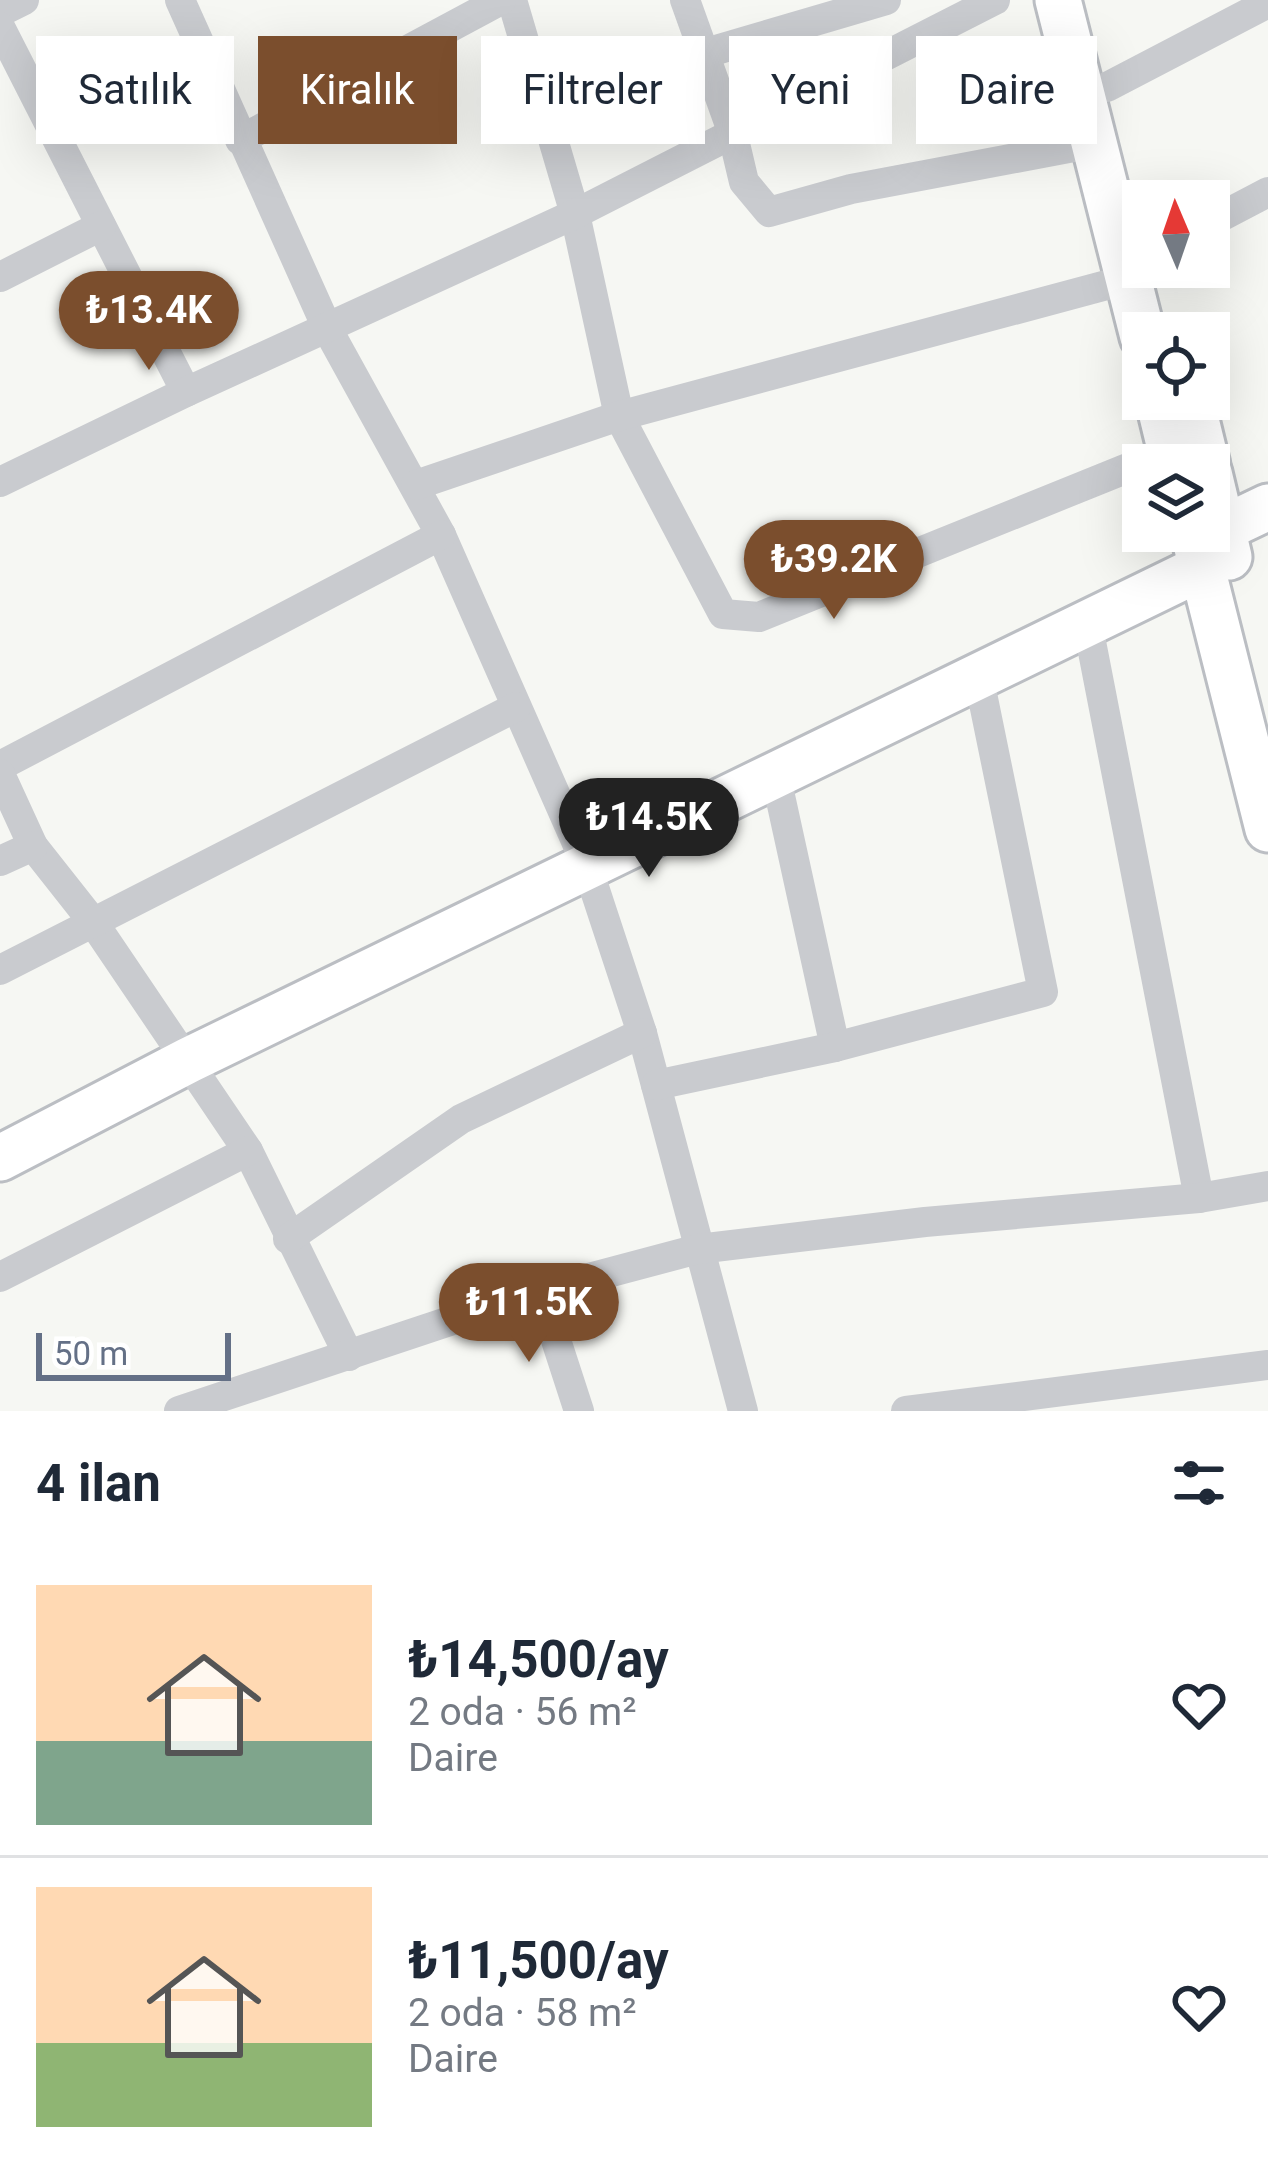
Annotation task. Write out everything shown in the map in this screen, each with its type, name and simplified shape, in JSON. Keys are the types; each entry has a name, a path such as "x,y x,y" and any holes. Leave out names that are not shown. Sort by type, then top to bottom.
{"street":[{"path":"0,13 24,0"},
{"path":"180,0 328,330 441,535 583,857 642,1033 743,1411"},
{"path":"240,140 501,0"},
{"path":"512,0 575,214 619,416 723,614 759,617 1122,526"},
{"path":"685,0 729,122"},
{"path":"706,53 886,0"},
{"path":"892,51 995,0"},
{"path":"1058,0 1068,36"},
{"path":"1085,0 1132,180"},
{"path":"1107,87 1268,3"},
{"path":"0,27 186,392"},
{"path":"0,482 575,214 729,133"},
{"path":"735,144 744,182 769,212 851,190 1091,144"},
{"path":"1096,144 1122,216"},
{"path":"1230,212 1268,192"},
{"path":"0,277 101,226"},
{"path":"416,485 619,416 1122,278"},
{"path":"1230,494 1268,478"},
{"path":"1230,507 1268,507"},
{"path":"349,1356 248,1151 93,922 33,845 0,770 441,535"},
{"path":"583,857 1122,551"},
{"path":"0,1140 583,857 775,773 1088,621 1156,552"},
{"path":"1209,552 1268,830"},
{"path":"1214,552 1268,724"},
{"path":"1088,621 1199,1198"},
{"path":"656,1085 835,1047 1043,992 977,674"},
{"path":"0,970 516,707"},
{"path":"775,773 835,1047"},
{"path":"0,861 33,845"},
{"path":"288,1239 461,1119 642,1033"},
{"path":"0,1158 184,1054"},
{"path":"0,1276 248,1151"},
{"path":"179,1411 540,1291 698,1250 925,1222 1199,1198 1268,1186"},
{"path":"540,1291 579,1411"},
{"path":"907,1411 1268,1366"},
{"path":"1140,1380 1146,1411"}]}
